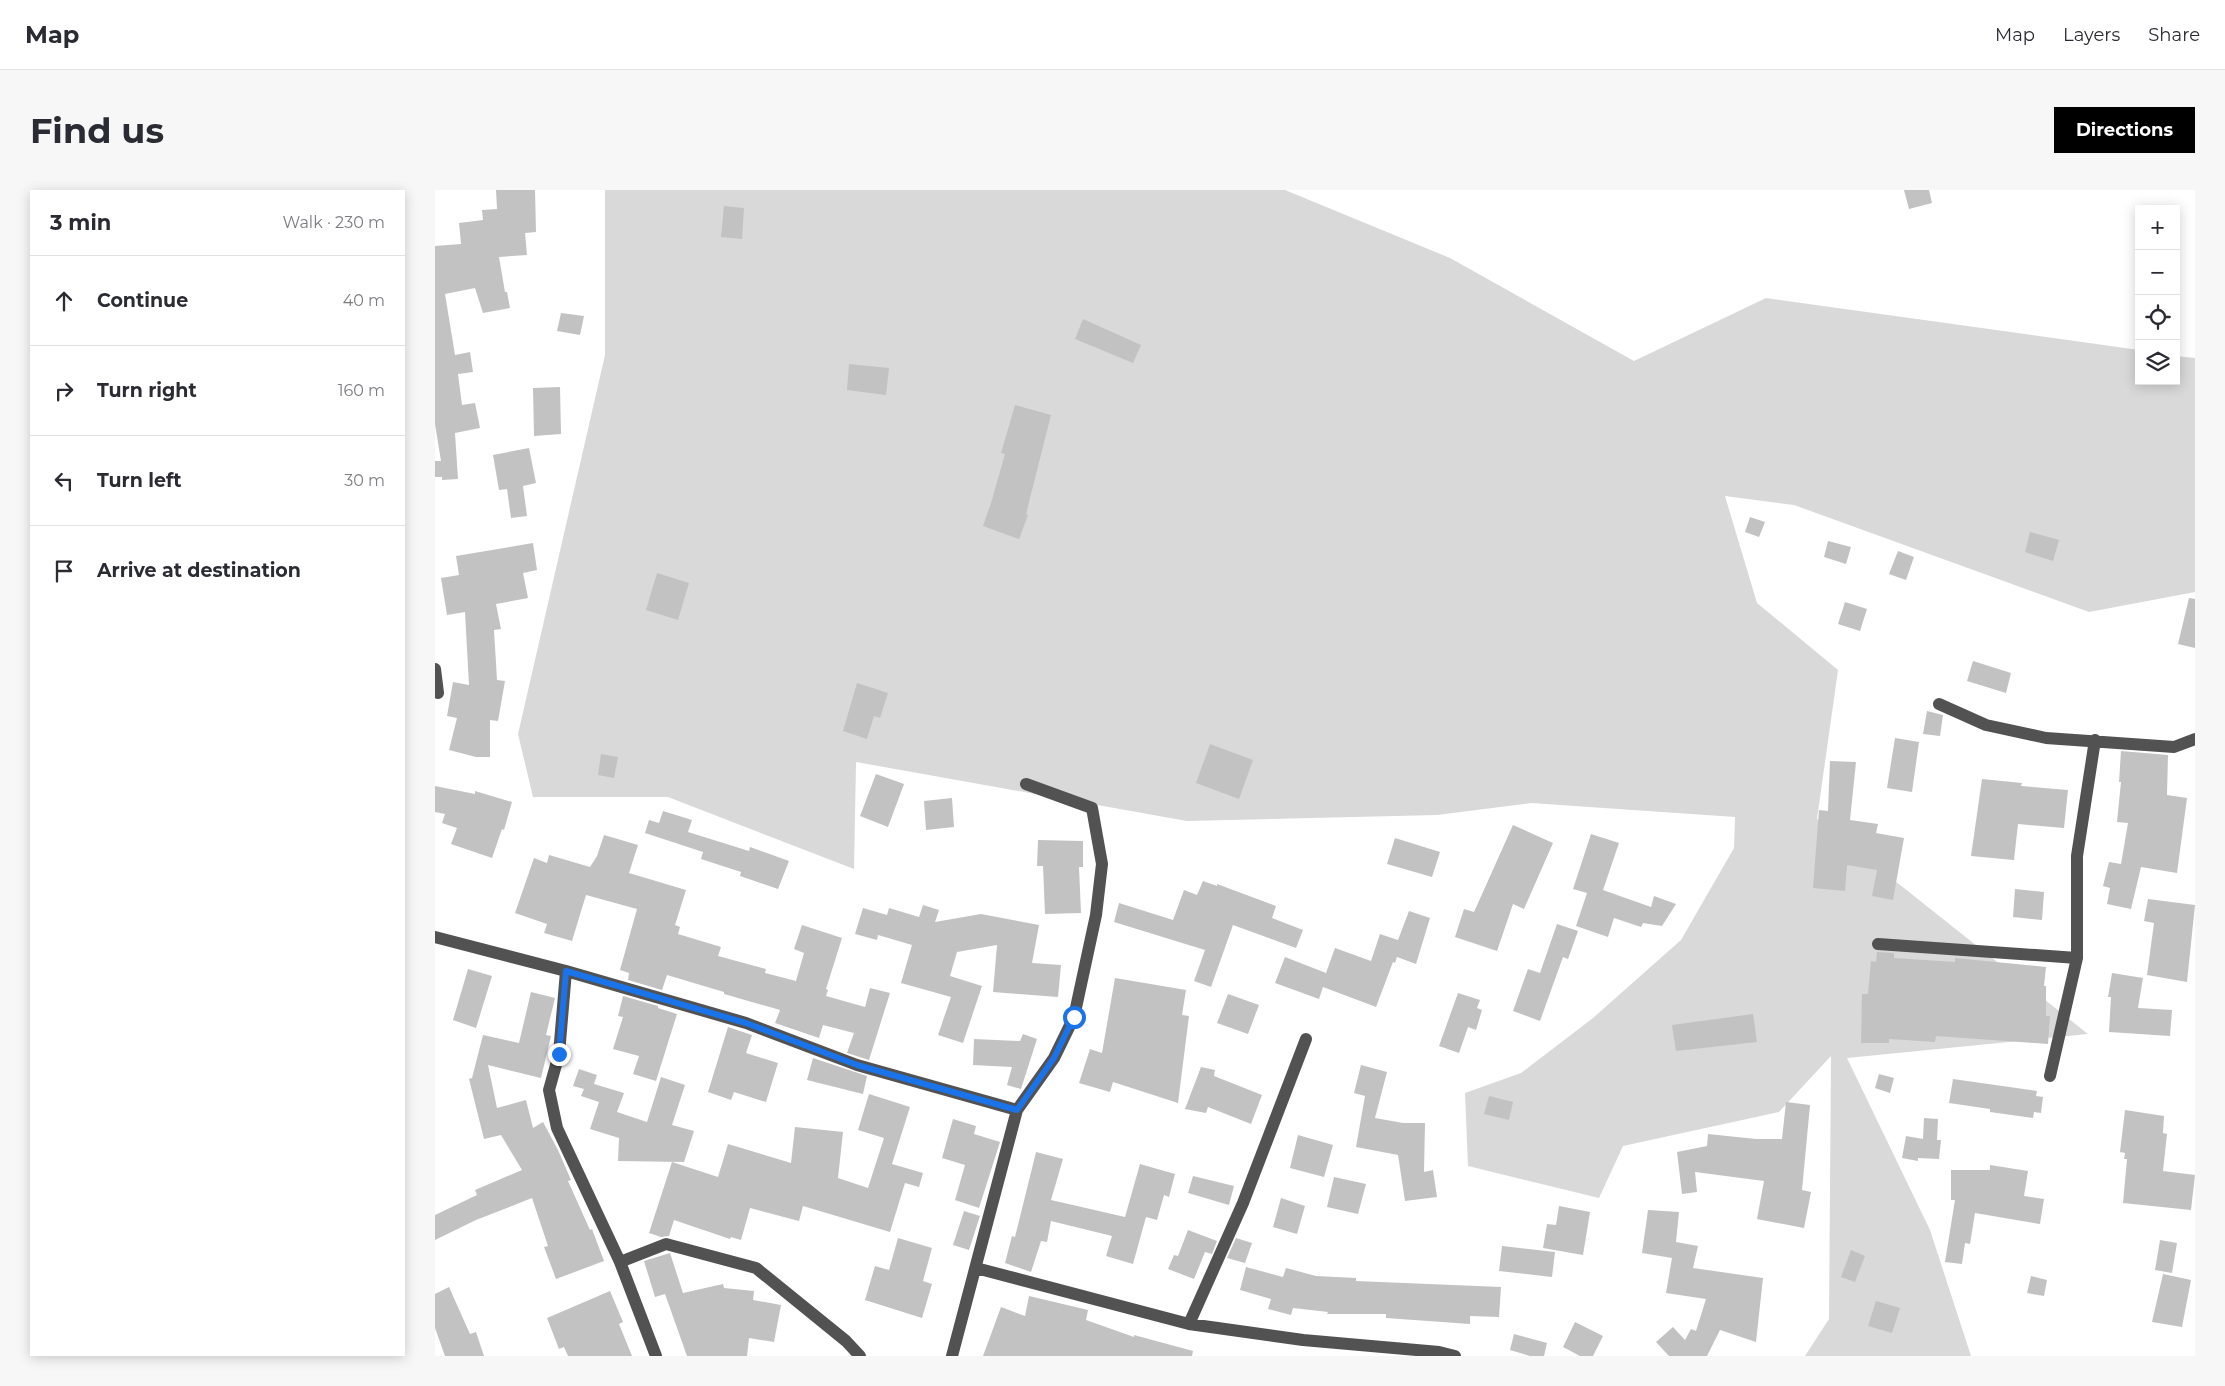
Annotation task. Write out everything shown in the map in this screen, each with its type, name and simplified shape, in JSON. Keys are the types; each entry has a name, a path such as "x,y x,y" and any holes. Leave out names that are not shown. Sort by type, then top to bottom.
{"street":[{"path":"435,670 438,693"},
{"path":"1939,704 1986,725 2046,738 2174,747 2195,739"},
{"path":"2051,1076 2077,958 2077,856 2095,740"},
{"path":"952,1356 1017,1110 1054,1058 1074,1017 1096,916 1102,864 1092,808 1025,784"},
{"path":"435,937 566,971 746,1023 857,1065 1017,1110"},
{"path":"1879,944 2077,958"},
{"path":"566,971 559,1054 549,1090 557,1128 620,1262 656,1356"},
{"path":"1189,1324 1243,1203 1306,1039"},
{"path":"620,1262 666,1244 756,1268 846,1340 861,1356"},
{"path":"976,1268 1189,1324 1303,1340 1439,1352 1455,1356"}],"shaded area":[{"path":"605,190 1285,190 1450,258 1634,361 1766,298 2135,349 2135,385 2180,385 2180,356 2195,358 2195,592 2089,612 1794,505 1725,496 1757,603 1838,670 1817,819 2088,1034 1847,1058 1930,1230 1971,1356 1805,1356 1829,1319 1831,1056 1779,1112 1623,1146 1599,1198 1468,1166 1465,1093 1521,1073 1593,1018 1681,940 1734,848 1735,817 1531,803 1437,815 1187,821 856,762 854,869 668,797 533,797 518,734 605,355"}],"building":[{"path":"496,190 535,190 536,232 525,233 527,255 499,257 505,292 507,292 510,308 483,313 475,288 445,294 455,355 470,352 473,372 458,374 462,405 475,403 480,428 455,433 458,479 442,480 442,477 435,477 435,461 441,461 435,424 435,246 461,244 459,223 483,220 482,210 497,209"},
{"path":"1904,190 1929,190 1932,203 1909,209"},
{"path":"724,206 744,208 742,239 721,237"},
{"path":"561,313 584,316 580,335 557,331"},
{"path":"1083,319 1141,345 1133,363 1075,339"},
{"path":"849,364 889,368 886,395 847,390"},
{"path":"560,387 561,434 534,436 533,388"},
{"path":"1015,405 1051,415 1026,514 1028,515 1019,539 983,526 1005,454 1001,453"},
{"path":"529,448 536,483 523,486 527,516 511,518 507,489 499,490 493,455"},
{"path":"1750,517 1765,522 1759,537 1745,532"},
{"path":"2030,532 2059,540 2053,561 2025,552"},
{"path":"1828,541 1851,547 1846,564 1824,557"},
{"path":"533,543 537,570 523,573 528,598 496,604 501,629 494,630 497,680 505,681 498,721 490,720 490,757 476,757 449,750 457,718 447,716 453,682 469,685 465,612 447,615 441,578 459,575 456,556"},
{"path":"1898,551 1914,557 1906,580 1889,574"},
{"path":"657,573 689,583 678,620 646,610"},
{"path":"2189,598 2195,599 2195,648 2178,644"},
{"path":"1845,602 1867,609 1860,631 1838,624"},
{"path":"1973,661 2011,673 2006,693 1967,681"},
{"path":"857,683 888,693 880,718 874,716 867,739 843,731"},
{"path":"1927,711 1943,715 1940,736 1923,734"},
{"path":"1895,738 1919,742 1912,792 1887,788"},
{"path":"1210,744 1253,760 1239,799 1196,783"},
{"path":"2121,751 2168,755 2167,795 2187,798 2177,873 2141,867 2131,909 2107,904 2110,888 2103,886 2109,862 2121,864 2128,823 2117,822 2121,782 2119,782"},
{"path":"601,754 618,757 614,778 598,775"},
{"path":"1830,761 1856,762 1850,820 1878,824 1876,833 1904,838 1893,900 1872,896 1877,870 1847,865 1845,891 1813,888 1819,810 1828,811"},
{"path":"876,774 904,784 888,827 860,816"},
{"path":"1982,779 2022,783 2021,786 2068,790 2064,828 2018,824 2014,860 1971,856"},
{"path":"435,786 475,794 475,791 512,802 504,830 502,829 492,858 451,844 457,828 442,823 445,814 435,812"},
{"path":"952,798 954,827 926,830 924,801"},
{"path":"663,811 692,820 688,832 749,851 750,847 789,861 778,889 740,876 741,872 701,859 703,852 645,833 649,820 659,823"},
{"path":"1513,825 1553,843 1524,909 1513,904 1497,951 1455,937 1464,909 1474,912"},
{"path":"1591,834 1619,843 1603,890 1651,907 1654,896 1676,904 1662,926 1643,923 1641,927 1614,918 1608,937 1576,926 1587,893 1573,889"},
{"path":"604,835 638,845 629,873 686,890 675,925 680,927 678,934 721,947 718,956 766,969 765,973 796,981 804,953 794,949 802,925 842,938 826,989 828,990 826,996 865,1007 870,988 890,993 869,1060 847,1053 854,1033 823,1025 819,1038 775,1023 780,1010 667,975 662,990 628,980 629,973 620,970 637,909 586,895 572,941 544,933 547,924 515,913 534,858 547,863 549,855 590,867 597,856"},
{"path":"1395,838 1440,852 1432,877 1387,864"},
{"path":"1038,840 1083,841 1083,867 1079,867 1081,913 1045,914 1043,866 1037,866"},
{"path":"1203,881 1217,886 1217,884 1276,906 1272,918 1303,930 1296,948 1233,925 1211,987 1194,981 1205,950 1114,922 1119,903 1173,920 1184,890 1197,895"},
{"path":"2015,889 2044,892 2042,920 2013,917"},
{"path":"2148,899 2195,905 2187,982 2147,975 2154,923 2144,921"},
{"path":"923,905 939,910 935,922 981,914 1039,925 1032,963 1061,965 1058,997 993,992 997,945 957,952 950,976 982,986 963,1043 938,1035 951,997 901,983 912,945 878,935 877,940 855,934 863,908 887,915 889,908 919,917"},
{"path":"1409,911 1430,918 1416,964 1397,957 1395,963 1393,962 1376,1007 1323,987 1319,999 1275,983 1285,957 1326,973 1335,948 1371,961 1380,934 1398,940"},
{"path":"1557,924 1578,931 1568,959 1563,957 1540,1021 1513,1011 1528,969 1540,973"},
{"path":"1877,952 1894,953 1894,958 1955,962 1955,958 2046,967 2044,986 2046,986 2046,1016 2050,1016 2048,1044 1936,1036 1935,1042 1889,1039 1889,1043 1861,1043 1862,994 1868,994 1871,961 1876,962"},
{"path":"468,969 492,976 476,1028 453,1020"},
{"path":"2112,973 2143,978 2138,1008 2172,1010 2170,1036 2109,1032 2111,997 2108,997"},
{"path":"1115,978 1186,990 1182,1015 1189,1016 1178,1103 1113,1082 1110,1092 1079,1083 1090,1049 1102,1053"},
{"path":"531,992 555,998 546,1035 551,1036 541,1078 488,1065 497,1108 526,1100 533,1128 543,1122 558,1150 571,1180 568,1181 590,1230 592,1229 604,1261 556,1279 544,1247 548,1246 532,1198 476,1220 435,1240 435,1215 477,1195 475,1190 522,1170 501,1135 484,1139 469,1079 472,1078 483,1035 519,1043"},
{"path":"1458,993 1480,1000 1477,1008 1482,1010 1476,1030 1468,1027 1459,1053 1439,1046"},
{"path":"1228,994 1259,1005 1248,1034 1217,1023"},
{"path":"623,996 658,1006 658,1008 677,1014 656,1081 633,1074 639,1056 613,1049 623,1017 618,1016"},
{"path":"1753,1014 1757,1042 1676,1051 1672,1025"},
{"path":"728,1027 752,1035 746,1053 778,1063 766,1102 734,1092 731,1100 708,1092"},
{"path":"1023,1034 1037,1039 1021,1089 1007,1085 1012,1067 973,1065 974,1039 1020,1041"},
{"path":"813,1058 867,1076 863,1094 807,1080"},
{"path":"1361,1065 1387,1072 1375,1118 1403,1123 1425,1123 1424,1172 1433,1170 1437,1197 1405,1201 1398,1155 1356,1147 1365,1096 1354,1093"},
{"path":"1201,1067 1215,1070 1214,1076 1262,1095 1251,1124 1208,1107 1206,1113 1185,1109"},
{"path":"579,1069 597,1075 594,1084 624,1093 617,1112 647,1122 661,1077 685,1085 672,1125 694,1131 684,1162 618,1161 619,1138 590,1129 599,1102 581,1096 584,1089 573,1086"},
{"path":"1879,1074 1894,1078 1890,1093 1875,1088"},
{"path":"1953,1079 2037,1091 2036,1096 2043,1097 2041,1113 2034,1112 2033,1118 1990,1112 1990,1109 1949,1103"},
{"path":"869,1094 910,1107 892,1164 923,1173 919,1187 905,1183 890,1232 803,1206 799,1221 750,1208 741,1240 731,1237 730,1239 674,1220 669,1236 661,1237 649,1233 672,1162 718,1177 728,1144 791,1163 795,1127 843,1132 838,1178 868,1188 884,1138 858,1130"},
{"path":"1489,1096 1513,1102 1509,1120 1484,1114"},
{"path":"1786,1102 1810,1105 1802,1190 1811,1192 1804,1228 1757,1219 1764,1181 1695,1172 1697,1192 1682,1194 1677,1152 1707,1146 1708,1134 1756,1139 1782,1139"},
{"path":"2125,1110 2164,1116 2163,1133 2167,1134 2163,1171 2195,1175 2191,1210 2123,1203 2127,1159 2124,1159 2125,1153 2120,1152"},
{"path":"1924,1118 1938,1119 1937,1140 1941,1140 1939,1159 1918,1158 1918,1161 1902,1158 1906,1136 1923,1139"},
{"path":"953,1119 976,1126 974,1134 1000,1142 979,1208 955,1200 965,1165 942,1158"},
{"path":"1298,1135 1333,1145 1324,1177 1290,1168"},
{"path":"1036,1152 1063,1159 1051,1200 1125,1217 1140,1164 1175,1174 1169,1197 1164,1195 1157,1220 1146,1217 1133,1264 1106,1256 1112,1236 1051,1221 1047,1242 1041,1241 1031,1272 1005,1263 1012,1236 1015,1237"},
{"path":"1990,1165 2028,1171 2024,1196 2044,1199 2040,1224 1975,1213 1970,1244 1965,1243 1962,1264 1945,1262 1955,1200 1951,1200 1951,1170 1990,1170"},
{"path":"1193,1176 1234,1186 1229,1205 1188,1193"},
{"path":"1334,1177 1366,1184 1358,1214 1327,1207"},
{"path":"1281,1198 1305,1206 1297,1234 1273,1227"},
{"path":"1559,1206 1590,1212 1583,1255 1543,1248 1547,1224 1556,1225"},
{"path":"1648,1210 1679,1212 1676,1242 1698,1246 1693,1268 1763,1278 1756,1342 1720,1330 1707,1356 1669,1356 1656,1342 1673,1327 1685,1340 1691,1329 1696,1331 1706,1299 1666,1293 1672,1258 1642,1253"},
{"path":"964,1211 980,1216 969,1250 953,1245"},
{"path":"1188,1230 1217,1241 1212,1254 1205,1252 1194,1279 1168,1269 1174,1255 1178,1256"},
{"path":"898,1238 932,1248 923,1281 932,1284 922,1318 865,1300 875,1266 889,1270"},
{"path":"1236,1238 1252,1243 1245,1263 1227,1258"},
{"path":"2160,1240 2177,1243 2172,1273 2155,1270"},
{"path":"1502,1246 1555,1252 1552,1277 1499,1271"},
{"path":"1851,1250 1865,1256 1855,1282 1841,1277"},
{"path":"670,1253 683,1293 723,1284 724,1288 754,1291 753,1300 781,1305 774,1342 749,1338 747,1356 687,1356 665,1294 655,1297 644,1261"},
{"path":"1246,1267 1283,1277 1286,1268 1316,1276 1356,1278 1356,1281 1501,1287 1499,1317 1470,1316 1470,1324 1386,1318 1386,1314 1327,1314 1328,1312 1293,1308 1291,1315 1268,1309 1271,1299 1240,1290"},
{"path":"2163,1274 2191,1280 2182,1327 2152,1322"},
{"path":"2031,1276 2047,1280 2044,1296 2027,1293"},
{"path":"449,1287 470,1334 476,1332 484,1356 445,1356 435,1328 435,1294"},
{"path":"610,1291 623,1322 619,1324 632,1356 568,1356 564,1347 559,1349 547,1318"},
{"path":"1029,1296 1088,1310 1086,1320 1134,1337 1134,1335 1193,1351 1192,1356 983,1356 1001,1307 1025,1316"},
{"path":"1876,1301 1900,1308 1892,1333 1868,1326"},
{"path":"1575,1322 1603,1336 1593,1356 1580,1356 1563,1347"},
{"path":"1514,1334 1547,1343 1544,1356 1530,1356 1510,1350"}],"route":[{"path":"559,1054 566,971 746,1023 857,1065 1017,1110 1054,1058 1074,1017"}]}
